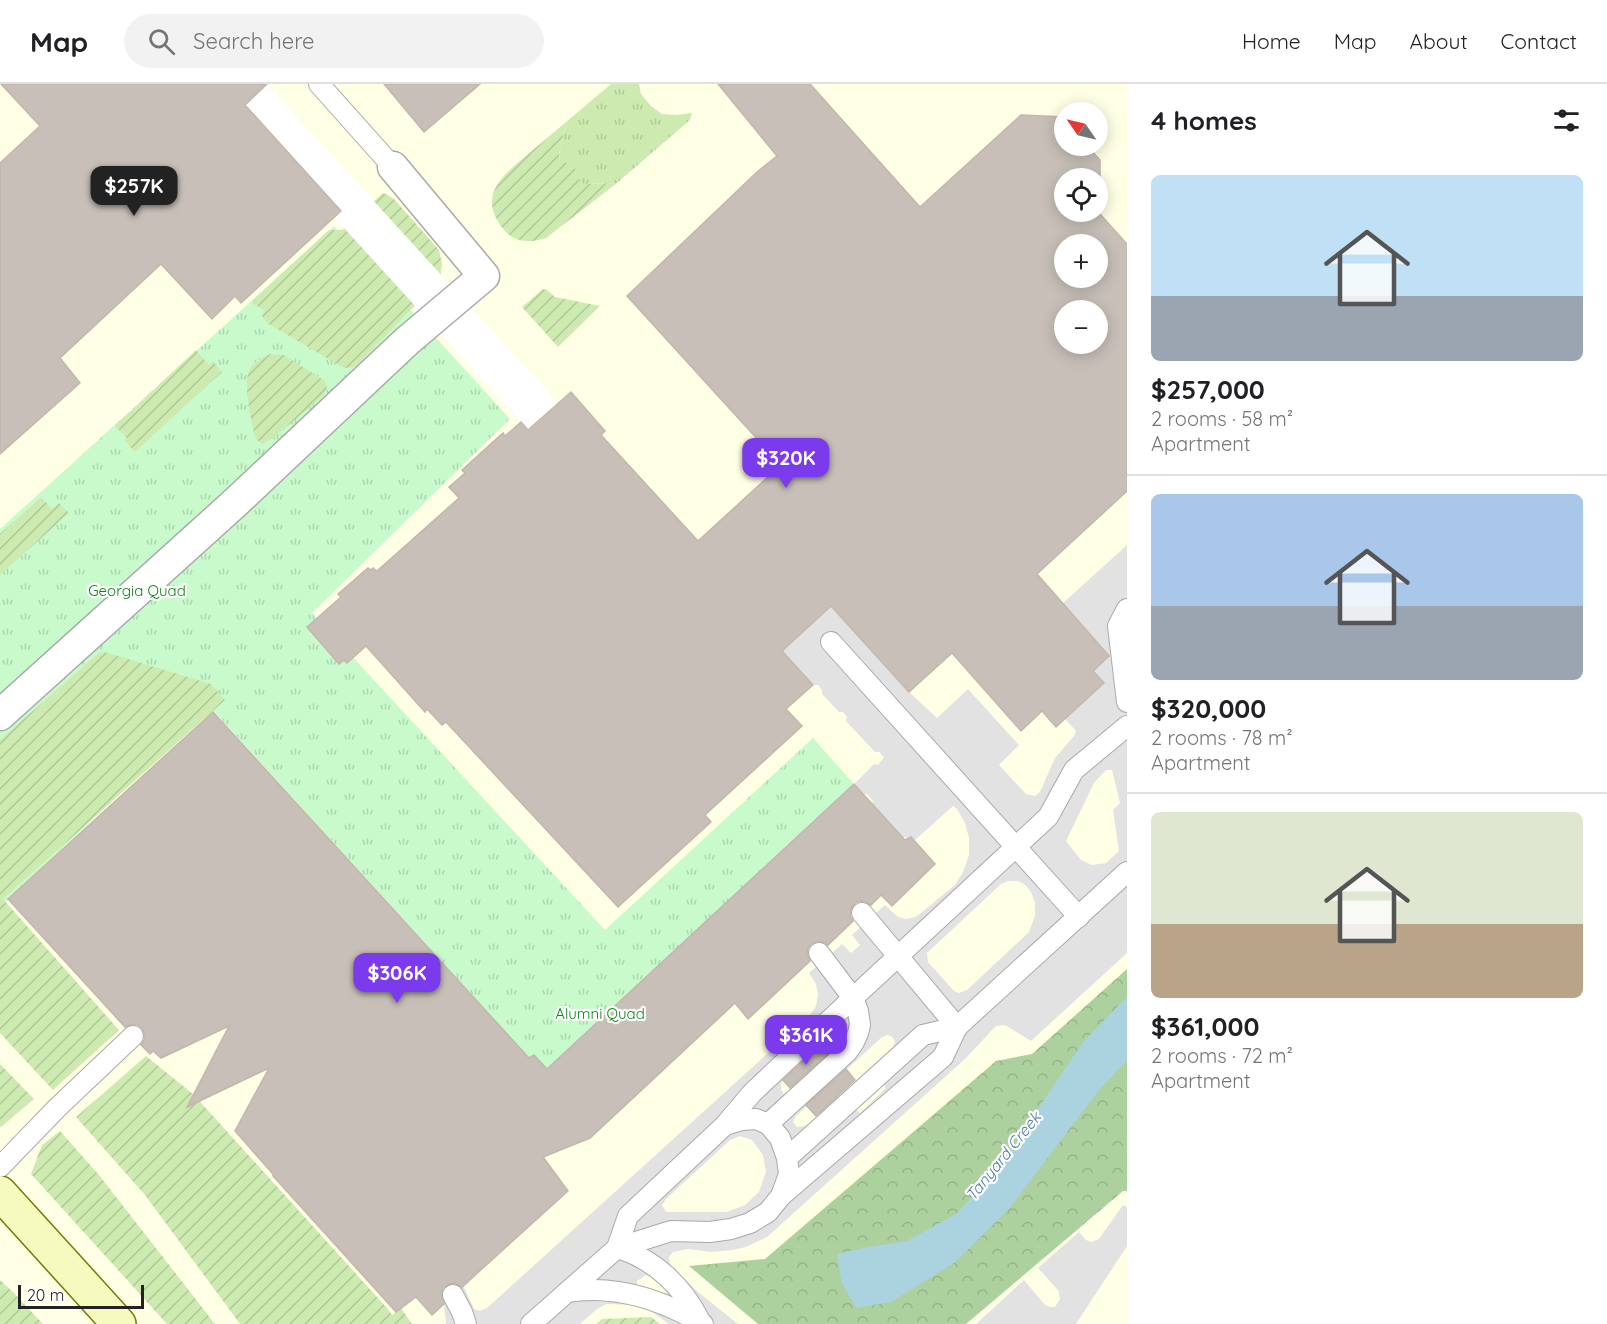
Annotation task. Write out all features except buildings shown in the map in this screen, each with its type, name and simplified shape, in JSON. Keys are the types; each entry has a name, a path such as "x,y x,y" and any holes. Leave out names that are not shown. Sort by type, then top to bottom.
{"main road":[{"path":"0,1193 120,1324"}],"street":[{"path":"0,715 236,501 407,341 484,276 393,167"}],"lane":[{"path":"320,84 393,167"},
{"path":"1127,609 1118,626 1127,702"},
{"path":"831,642 1079,916"},
{"path":"617,1248 628,1216 725,1125 752,1093 1048,817 1074,770 1127,726"},
{"path":"531,1324 617,1248 671,1231 710,1232 731,1229 750,1223 768,1212 781,1196 943,1057 957,1027 1127,872"},
{"path":"862,913 957,1027"},
{"path":"768,1124 848,1052 858,1034 860,1025 853,998 819,953"},
{"path":"787,1158 923,1035 957,1027"},
{"path":"0,1167 57,1108 133,1036"},
{"path":"725,1125 756,1119 768,1124 780,1138 787,1158 789,1174 781,1196"},
{"path":"617,1248 645,1259 669,1278 702,1323"},
{"path":"567,1292 599,1289 633,1294 653,1300 702,1323"},
{"path":"453,1295 466,1324"}],"shaded area":[{"path":"0,84 1127,84 1127,1324 0,1324"},
{"path":"1127,545 1127,953 1031,1041 1005,1025 996,1026 965,1059 767,1237 746,1247 732,1250 711,1252 688,1249 673,1252 669,1257 670,1265 698,1292 738,1324 669,1324 648,1309 635,1305 606,1304 580,1324 446,1324 444,1303 463,1285 474,1309 480,1311 487,1308 810,1015 816,1006 818,995 816,984 809,973 842,944 851,953 860,945 852,935 885,905 898,917 906,919 916,917 955,885 963,872 969,855 969,838 965,823 957,809 953,806 914,841 903,837 872,804 873,801 867,794 863,794 854,784 874,764 878,765 884,757 879,752 875,752 846,721 847,717 843,712 839,712 822,694 818,685 814,685 782,651 831,606 909,692 937,718 968,689 1019,745 999,765 1026,794 1035,796 1040,792 1055,758 1076,731 1007,654","holes":["1106,770 1112,770 1120,803 1113,810 1119,851 1106,863 1092,865 1081,860 1066,841 1094,783","1018,881 1031,892 1035,903 1035,916 1029,932 967,990 959,993 954,991 928,962 927,953 1001,884","887,1035 895,1041 893,1047 806,1126 797,1127 793,1122 796,1116 881,1038","811,1056 821,1058 822,1061 790,1094 784,1094 781,1090 781,1083","882,1085 885,1086 885,1089 860,1113 857,1107","740,1136 752,1140 763,1155 766,1172 759,1192 745,1205 727,1212 666,1212 662,1205 730,1140","646,1275 667,1287 668,1292 664,1294 637,1286 637,1281"]},
{"path":"1123,1205 1127,1207 1127,1246 1076,1324 976,1324 1024,1280 1045,1305 1055,1307 1060,1299 1058,1290 1038,1268 1079,1232 1091,1242 1099,1239"}],"green space":[{"path":"611,84 639,84 641,94 662,114 692,113 690,120 617,183 584,184 560,161 559,155 566,122"},
{"path":"566,122 559,155 560,161 574,168 580,182 584,184 617,183 546,238 535,241 518,240 504,230 496,218 492,207 492,197 501,179"},
{"path":"383,193 394,199 439,250 442,264 440,277 438,282 355,367 344,368 267,323 262,316 265,311 252,303 329,230 342,230"},
{"path":"334,226 510,419 312,613 605,930 813,738 909,846 594,1129 211,708 0,907 0,529"},
{"path":"543,289 555,297 600,306 558,347 522,307"},
{"path":"196,350 209,365 213,361 222,372 135,452 125,441 127,438 115,426"},
{"path":"270,354 284,355 325,381 327,387 324,395 272,439 262,444 255,438 248,402 247,382 251,367"},
{"path":"41,497 52,509 59,503 69,513 0,575 0,534"},
{"path":"105,652 211,684 225,700 3,899 119,1030 53,1090 0,1033 0,740 94,657"},
{"path":"1127,969 1127,1191 1123,1191 966,1324 758,1324 689,1266 765,1259 996,1061 1032,1054"},
{"path":"146,1056 193,1094 392,1315 401,1308 412,1324 240,1324 145,1195 76,1117"},
{"path":"0,1064 34,1099 1,1127 0,1126"},
{"path":"60,1131 99,1175 215,1324 167,1324 31,1174 42,1145"},
{"path":"0,1280 13,1292 43,1324 0,1324"},
{"path":"651,1317 660,1324 596,1324 602,1319"}],"water":[{"path":"1127,997 1127,1060 1099,1090 1008,1210 954,1263 891,1302 856,1308 842,1283 837,1254 907,1241 956,1214 995,1173 1083,1042"}],"pier":[{"path":"267,84 558,403 532,434 334,217 341,210 245,105"}],"park label":[{"name":"Georgia Quad","path":"137,590"},
{"name":"Alumni Quad","path":"600,1013"}],"water label":[{"name":"Tanyard Creek","path":"1003,1156"}]}
